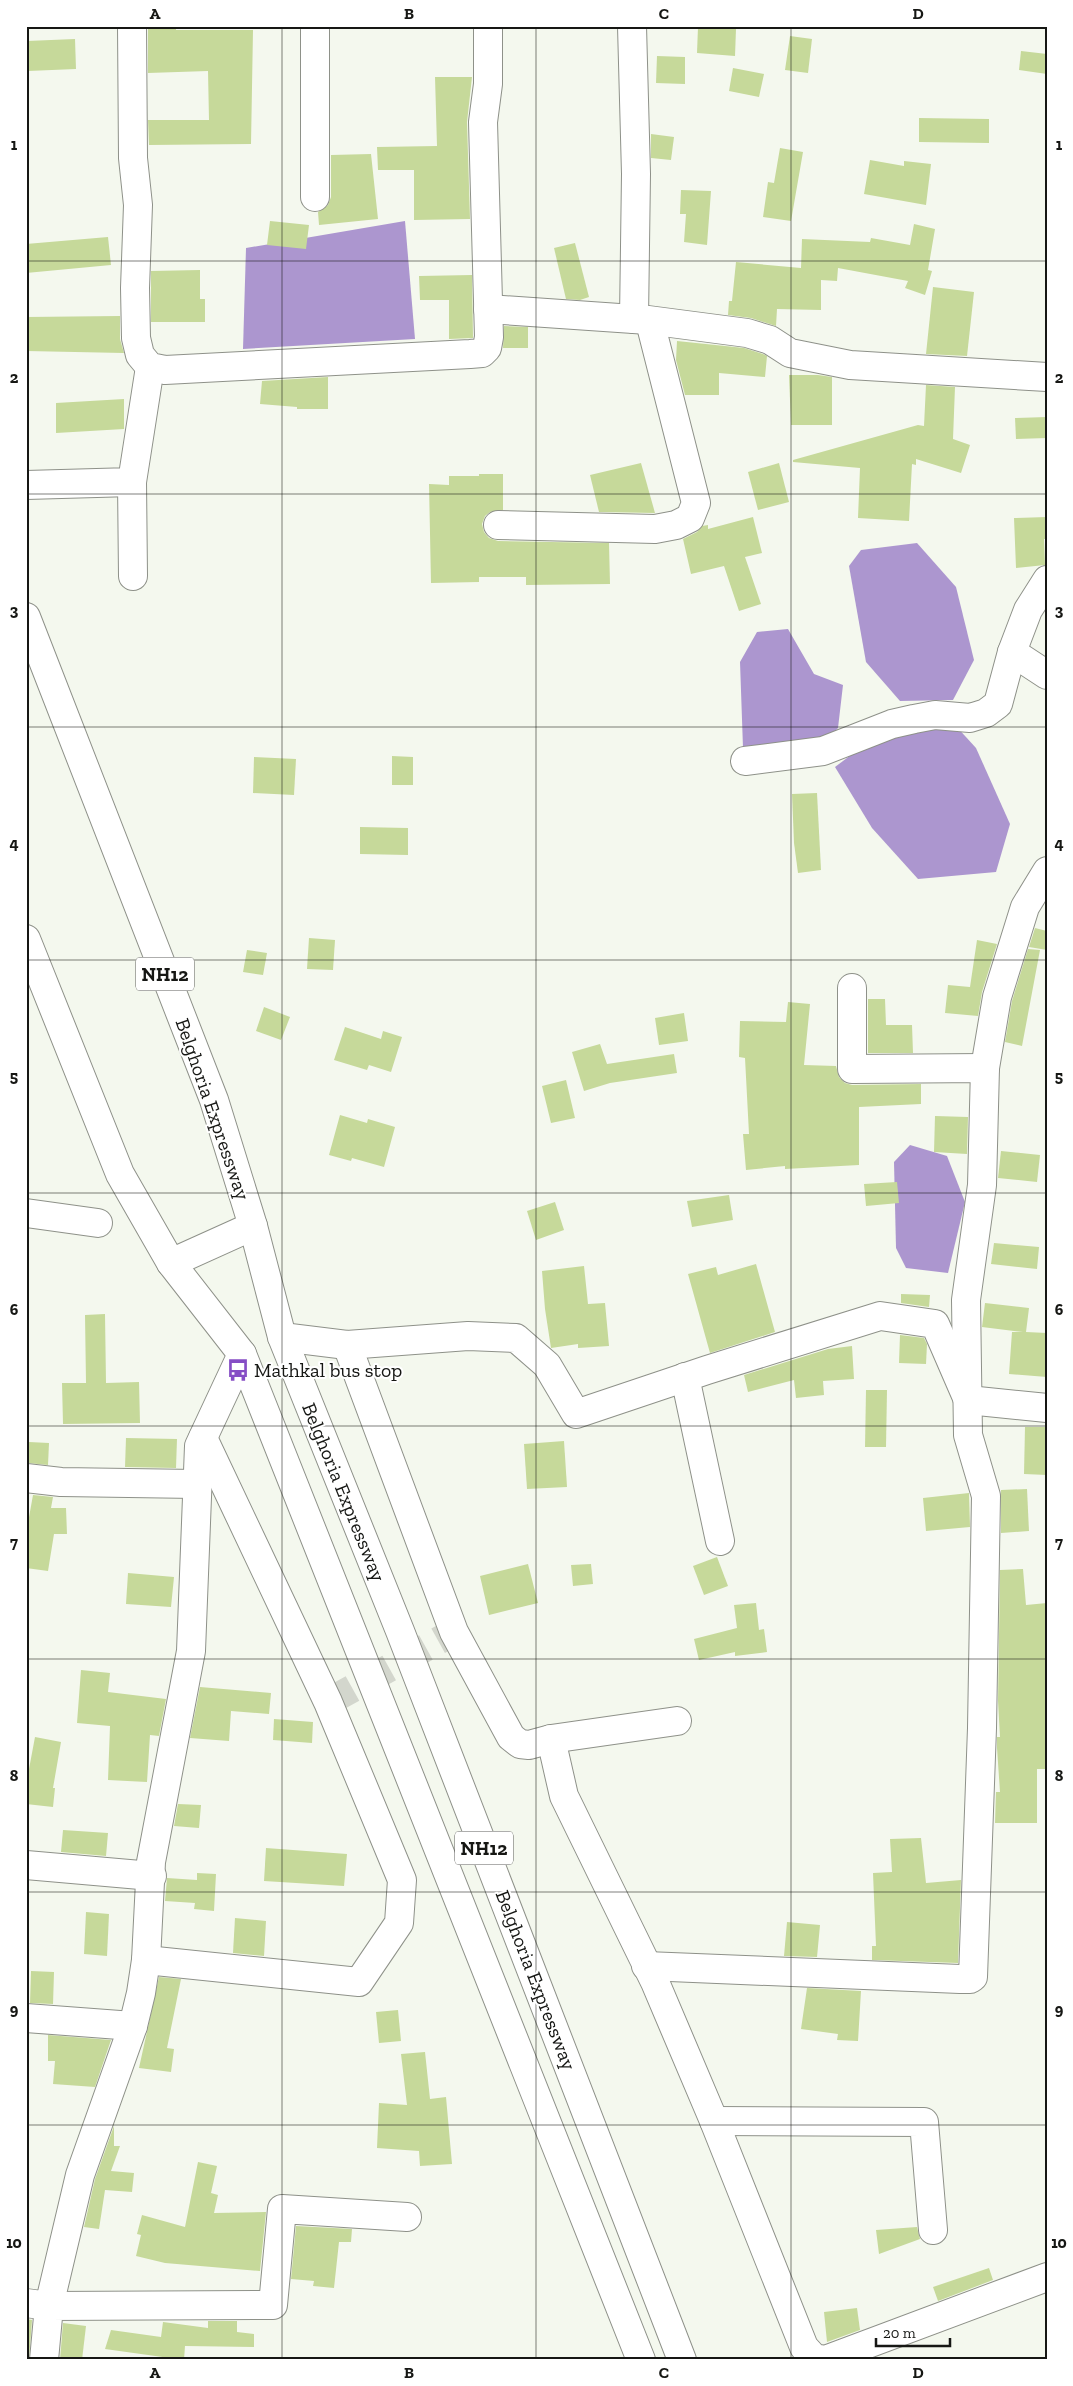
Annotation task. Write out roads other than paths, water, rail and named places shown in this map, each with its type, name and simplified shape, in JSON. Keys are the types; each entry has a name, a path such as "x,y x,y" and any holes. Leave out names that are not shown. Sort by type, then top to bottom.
{"main road":[{"path":"132,26 133,158 138,205 135,288 136,338 140,355 150,366 166,370 482,353 487,348 489,337 482,122 488,84 488,26"},
{"path":"315,26 315,197"},
{"path":"498,525 655,529 676,525 690,518 696,503 642,320 632,26"},
{"path":"488,309 642,320 747,333 770,340 790,353 850,365 1047,377"},
{"path":"133,576 132,482 150,366"},
{"path":"26,485 132,482"},
{"path":"745,761 823,750 892,724 914,719 935,715 970,718 986,713 998,704 1012,652 1028,610 1047,580"},
{"name":"Belghoria Expressway","path":"26,617 214,1100 253,1226 282,1338 404,1640 682,2360"},
{"path":"1012,652 1047,675"},
{"path":"646,1966 960,1979 970,1979 973,1976 982,1728 986,1496 968,1435 966,1300 982,1185 985,1068 997,997 1025,907 1047,871"},
{"name":"Belghoria Expressway","path":"26,939 120,1174 171,1263 242,1354 641,2360"},
{"path":"852,988 852,1069 985,1068"},
{"path":"26,1213 98,1223"},
{"path":"171,1263 253,1226"},
{"path":"282,1338 347,1345 468,1336 516,1338 547,1365 576,1414 685,1377 880,1316 935,1324 968,1400"},
{"path":"347,1345 454,1632 511,1737 520,1744 529,1744 677,1721"},
{"path":"44,2360 38,2304 80,2175 133,2026 146,1960 152,1876 151,1862 191,1651 196,1484 199,1446 242,1354"},
{"path":"685,1377 720,1542"},
{"path":"968,1400 1047,1408"},
{"path":"146,1960 359,1982 399,1923 402,1880 328,1702 203,1438"},
{"path":"26,1478 61,1482 196,1484"},
{"path":"552,1739 564,1796 646,1966 714,2121 796,2332 804,2347 814,2358 825,2360 1047,2277"},
{"path":"26,1865 152,1876"},
{"path":"26,2018 133,2026"},
{"path":"714,2121 924,2122 933,2230"},
{"path":"38,2304 273,2305 282,2209 407,2217"}],"tunnel":[{"path":"328,1702 454,1632"}],"place":[{"name":"Mathkal bus stop","path":"238,1370"}]}
